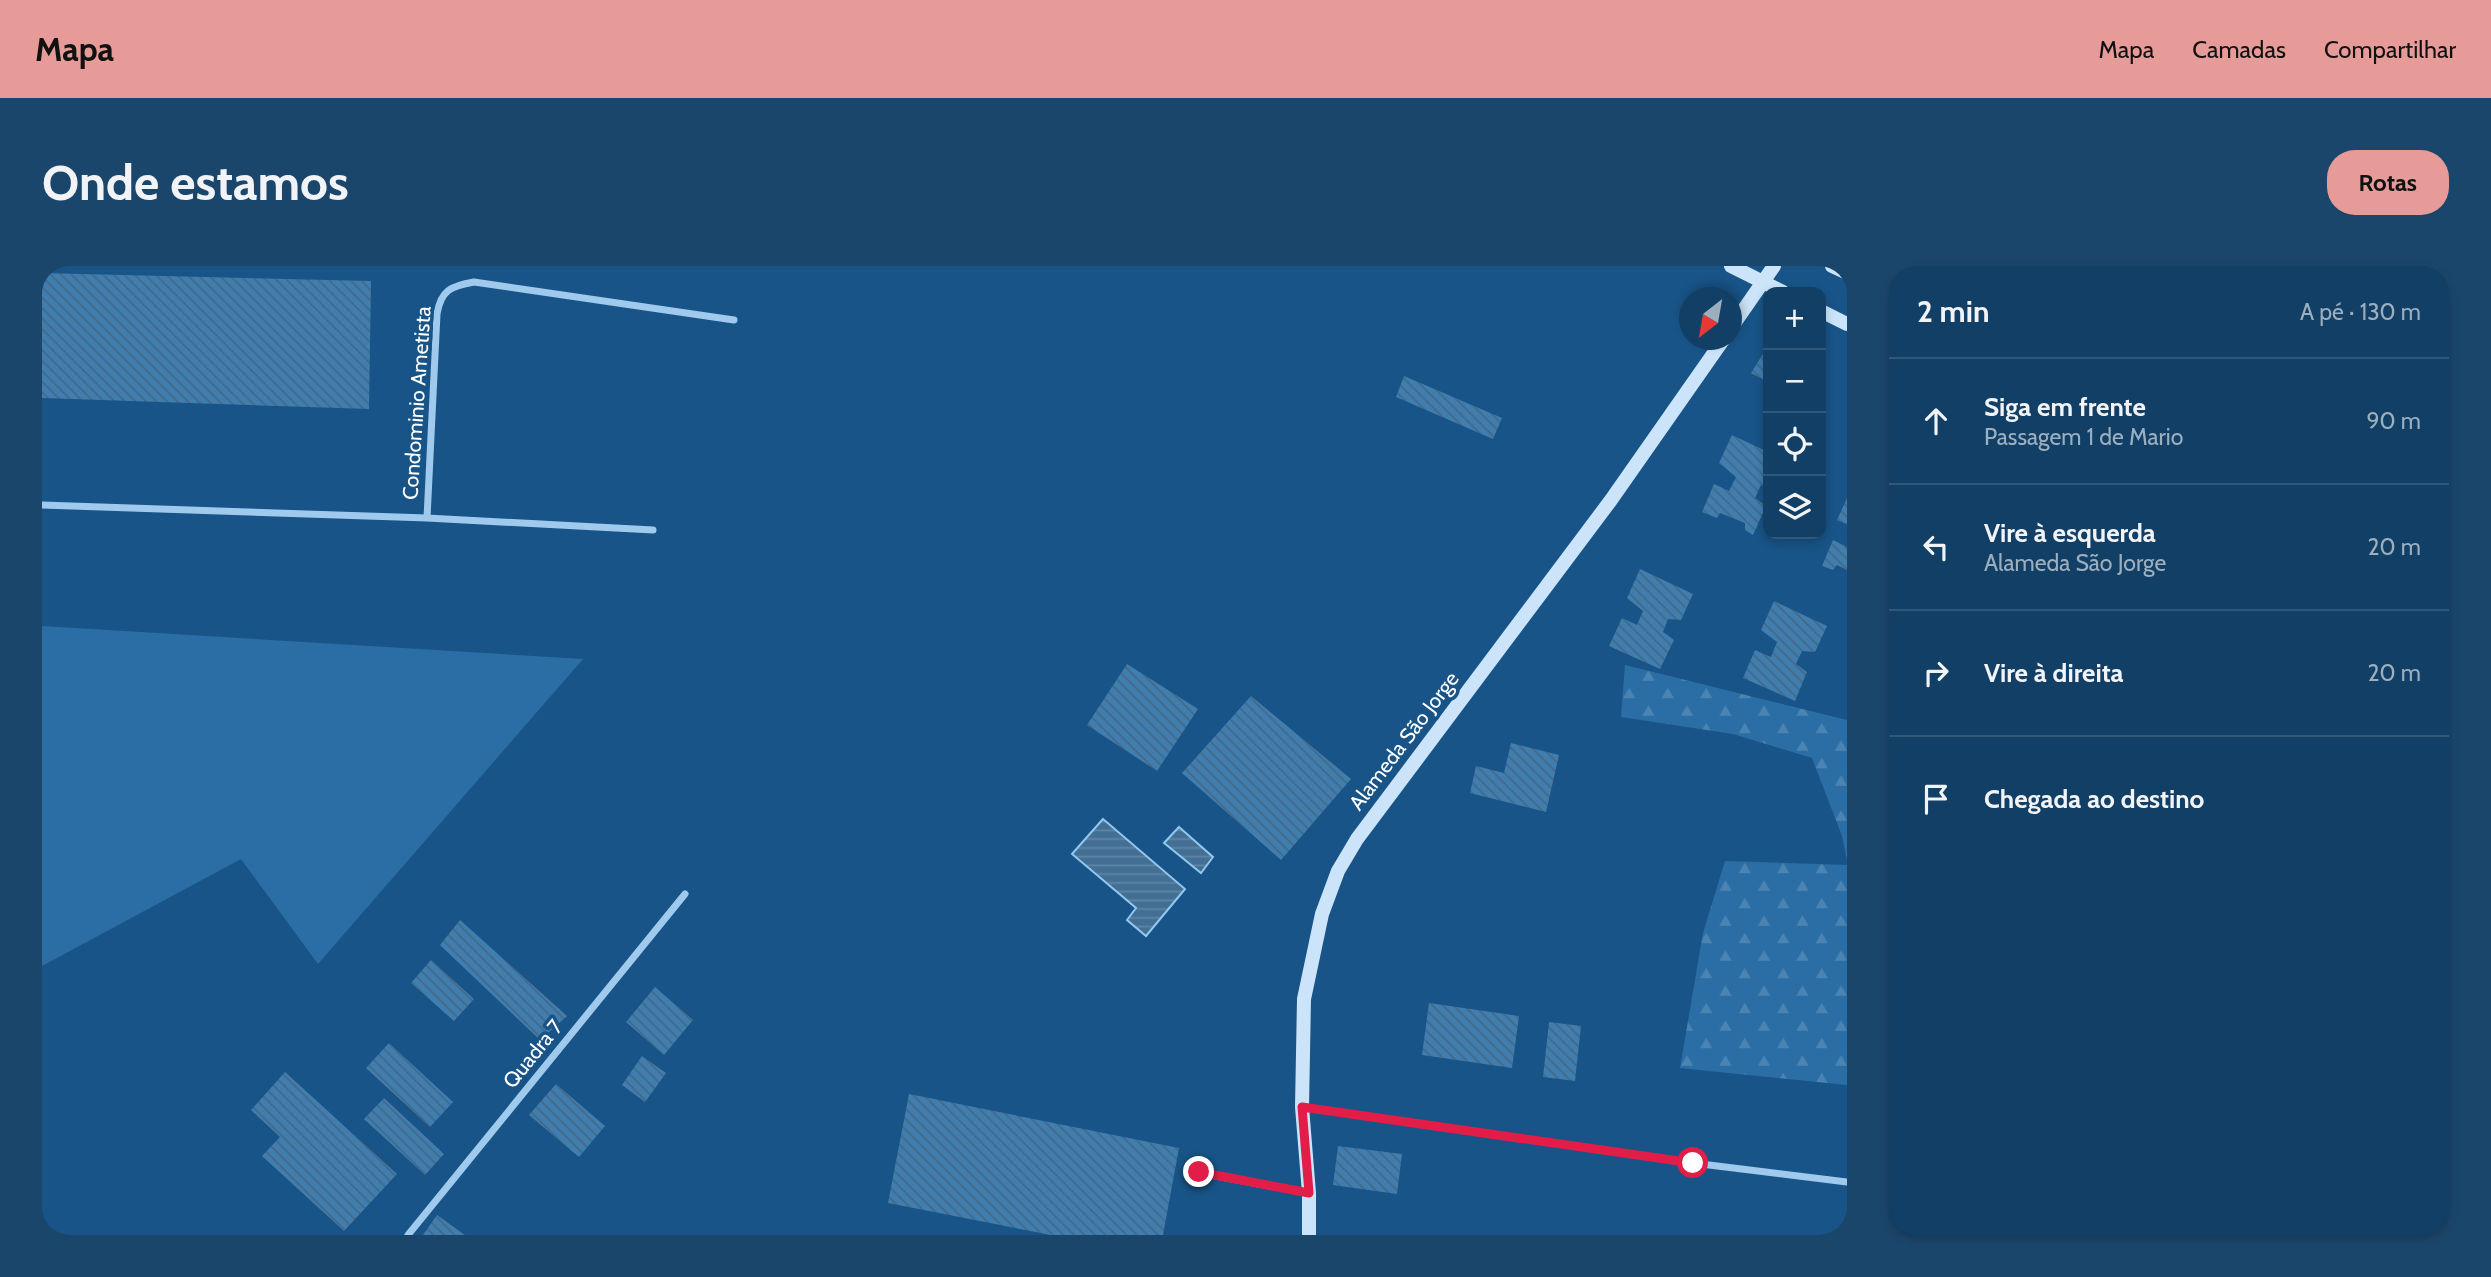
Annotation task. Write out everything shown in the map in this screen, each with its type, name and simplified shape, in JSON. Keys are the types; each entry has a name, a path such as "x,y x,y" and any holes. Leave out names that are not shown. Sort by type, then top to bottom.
{"street":[{"path":"1731,266 1773,287"},
{"path":"1742,312 1773,266"},
{"path":"1832,266 1847,273"},
{"name":"Condominio Ametista","path":"427,518 437,314 439,302 448,290 474,282 734,320"},
{"path":"1826,314 1847,324"},
{"name":"Alameda São Jorge","path":"1309,1235 1309,1193 1302,1107 1304,999 1322,914 1338,871 1356,839 1611,500 1716,350"},
{"name":"Condominio Ametista","path":"42,505 427,518 653,530"},
{"name":"Quadra 7","path":"408,1235 685,894"},
{"path":"1302,1107 1693,1163 1847,1182"},
{"path":"1199,1172 1309,1193"}],"green space":[{"path":"42,626 583,659 318,964 241,859 42,966"},
{"path":"1625,665 1847,720 1847,860 1842,836 1812,758 1733,734 1621,717"},
{"path":"1725,861 1847,865 1847,1085 1680,1068 1703,933"}],"shaded area":[{"path":"1103,819 1185,889 1146,936 1127,920 1136,908 1072,854"},
{"path":"1179,827 1213,857 1201,873 1164,843"}],"building":[{"path":"42,273 371,281 369,409 42,398"},
{"path":"1763,354 1763,379 1751,373"},
{"path":"1404,376 1502,418 1493,439 1396,397"},
{"path":"1732,435 1763,450 1763,485 1755,498 1763,504 1763,513 1753,535 1745,530 1745,523 1720,513 1717,518 1702,512 1714,484 1729,491 1736,477 1719,463"},
{"path":"1847,498 1847,524 1837,520"},
{"path":"1833,540 1847,547 1847,570 1837,565 1833,570 1822,566"},
{"path":"1640,569 1693,594 1681,620 1668,619 1663,632 1674,640 1660,669 1609,646 1622,618 1637,625 1643,611 1627,598"},
{"path":"1774,601 1827,626 1815,652 1802,651 1796,664 1807,672 1795,701 1743,678 1755,650 1771,657 1777,642 1761,630"},
{"path":"1127,664 1198,709 1157,771 1087,725"},
{"path":"1251,696 1351,779 1281,860 1182,773"},
{"path":"1511,743 1559,755 1546,812 1470,793 1476,766 1504,773"},
{"path":"460,920 567,1016 540,1040 440,945"},
{"path":"431,960 474,999 454,1021 411,983"},
{"path":"655,987 693,1020 664,1055 626,1022"},
{"path":"1429,1003 1519,1016 1512,1068 1422,1055"},
{"path":"1549,1022 1581,1026 1575,1081 1543,1077"},
{"path":"389,1043 453,1102 430,1127 366,1068"},
{"path":"642,1056 666,1073 645,1102 622,1085"},
{"path":"285,1072 397,1174 344,1231 262,1156 280,1137 251,1110"},
{"path":"556,1084 605,1126 579,1157 529,1115"},
{"path":"909,1094 1179,1148 1163,1235 1051,1235 888,1203"},
{"path":"384,1098 444,1154 425,1175 364,1119"},
{"path":"1338,1146 1402,1154 1397,1194 1333,1185"},
{"path":"437,1215 465,1235 423,1235"}],"route":[{"path":"1199,1172 1309,1193 1302,1107 1693,1163"}]}
